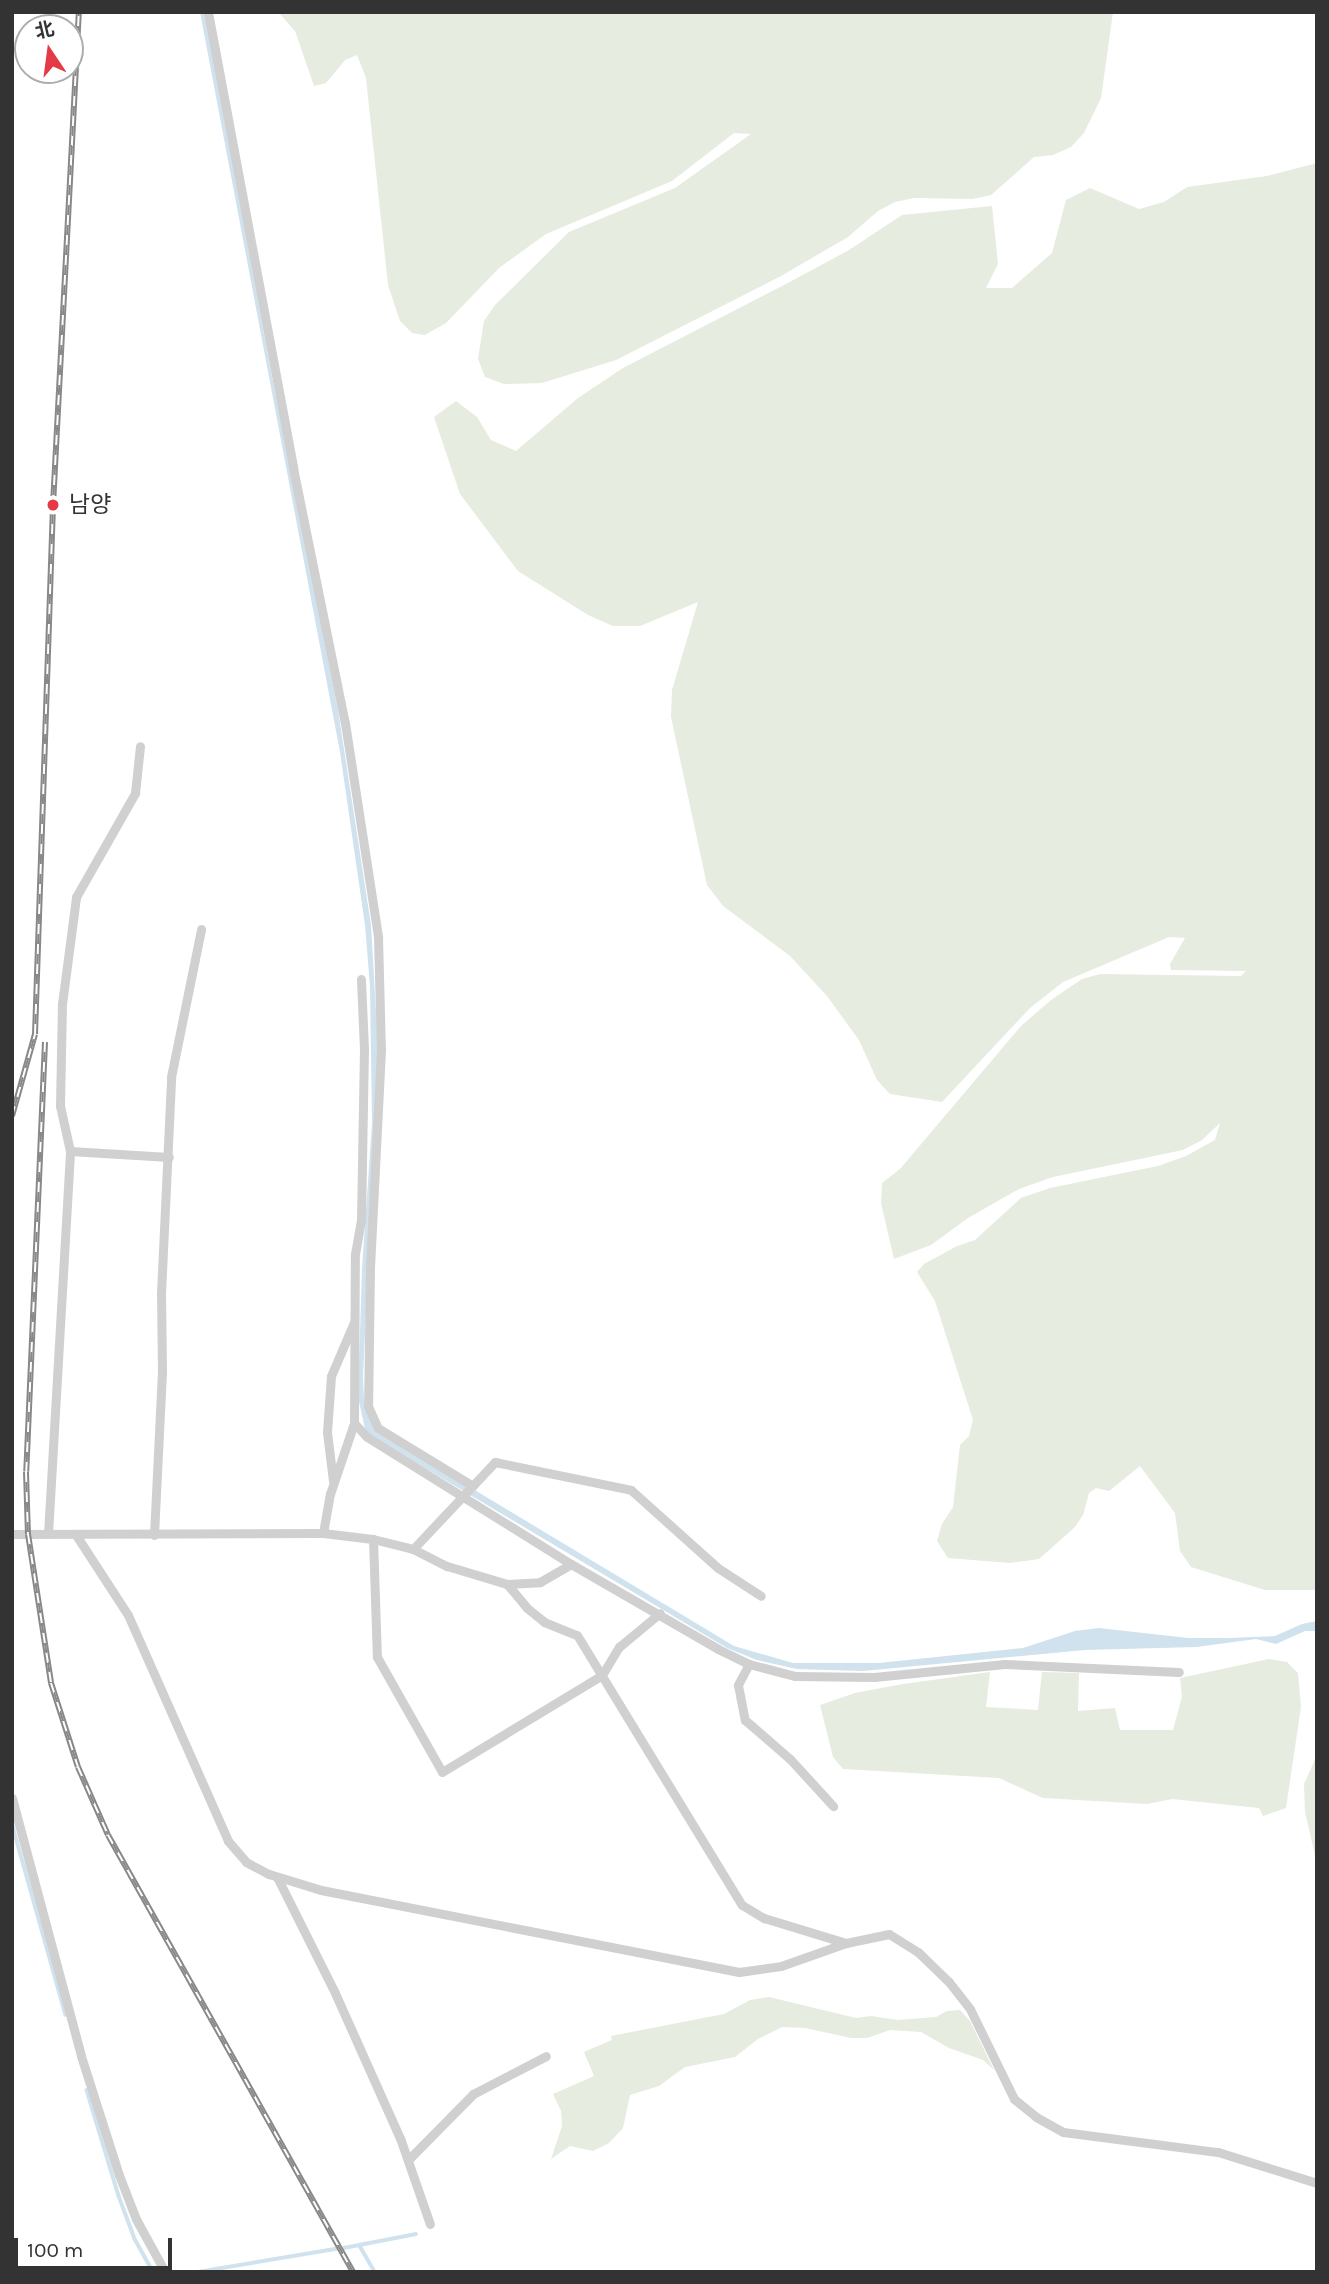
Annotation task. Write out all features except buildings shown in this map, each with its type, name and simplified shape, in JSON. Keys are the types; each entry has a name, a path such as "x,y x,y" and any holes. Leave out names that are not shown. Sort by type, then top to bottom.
{"street":[{"path":"208,12 292,468 345,723 377,937 382,1050 370,1268 368,1406 378,1428 571,1564 749,1664 795,1676 839,1678 1003,1664 1179,1672"},
{"path":"48,1534 70,1151 60,1106 62,1004 76,897 135,793 140,746"},
{"path":"153,1535 162,1372 161,1293 171,1077 201,929"},
{"path":"323,1533 334,1484 354,1423 365,1049 361,979"},
{"path":"70,1151 169,1157"},
{"path":"334,1484 327,1432 329,1389 337,1355 355,1321"},
{"path":"354,1423 367,1437 469,1490"},
{"path":"413,1549 495,1462 631,1489 718,1567 761,1596"},
{"path":"12,1534 323,1533 373,1539 413,1549 447,1566 507,1584 540,1582 571,1564"},
{"path":"76,1535 128,1615 228,1841 246,1862 276,1877 321,1890 739,1972 781,1966 846,1943 889,1934 918,1952 949,1982 970,2009 1014,2099 1063,2132 1219,2152 1317,2183"},
{"path":"373,1539 377,1657 442,1772 602,1675 619,1647 660,1614"},
{"path":"507,1584 527,1608 544,1622 578,1635 742,1905 764,1919 846,1943"},
{"path":"749,1664 738,1685 745,1720 790,1759 833,1806"},
{"path":"12,1798 81,2056 119,2175 136,2219 166,2272"},
{"path":"276,1877 335,1993 408,2160 430,2224"},
{"path":"408,2160 473,2095 546,2056"}],"shaded area":[{"path":"278,12 1113,12 1101,98 1084,133 1071,147 1053,155 1034,157 991,195 973,199 914,198 895,202 878,211 848,237 781,276 616,360 542,383 504,384 485,377 478,359 484,321 495,305 569,232 675,188 751,134 734,133 672,181 546,234 499,268 446,323 425,335 412,333 400,321 388,285 366,78 357,55 345,60 326,83 314,86 295,31"},
{"path":"1317,163 1317,1590 1265,1590 1191,1567 1180,1551 1175,1513 1140,1466 1109,1491 1096,1488 1089,1493 1083,1515 1075,1527 1039,1559 1010,1563 948,1558 937,1541 942,1524 953,1507 960,1445 969,1436 973,1420 935,1301 917,1272 924,1264 957,1246 975,1240 1021,1198 1050,1188 1158,1166 1186,1156 1215,1140 1220,1123 1202,1140 1183,1150 1053,1177 1019,1189 968,1218 931,1245 894,1259 881,1203 882,1183 900,1169 1021,1026 1051,1000 1082,979 1100,974 1241,976 1246,971 1171,970 1170,964 1185,938 1169,937 1063,982 1030,1008 942,1102 890,1094 877,1080 859,1040 827,996 790,956 723,906 707,885 671,717 672,690 698,602 640,626 613,626 588,615 518,571 460,494 434,417 456,401 477,417 491,440 516,451 578,398 623,368 849,250 902,215 992,206 998,264 986,288 1012,288 1052,253 1066,200 1090,188 1139,209 1164,202 1187,187 1267,176"},
{"path":"1269,1659 1287,1662 1298,1673 1301,1707 1286,1808 1263,1816 1259,1808 1172,1799 1147,1804 1043,1798 999,1778 843,1769 833,1757 820,1705 855,1693 990,1672 986,1707 1038,1710 1042,1672 1079,1673 1078,1711 1115,1708 1120,1730 1173,1730 1182,1697 1180,1678"},
{"path":"1317,1755 1317,1864 1305,1812 1304,1784"},
{"path":"769,1997 856,2018 871,2016 898,2020 936,2017 947,2011 960,2010 970,2021 994,2070 983,2060 949,2048 921,2032 890,2030 867,2038 851,2038 805,2028 782,2027 758,2039 735,2057 685,2067 659,2086 630,2095 623,2128 609,2143 593,2151 570,2146 551,2159 562,2126 561,2111 553,2094 594,2076 584,2052 612,2040 611,2036 724,2014 750,2000"}],"water":[{"path":"200,12 205,12 271,372 338,710 371,925 378,1047 363,1377 364,1399 370,1420 408,1450 734,1646 793,1663 879,1663 1023,1648 1075,1631 1099,1628 1188,1638 1228,1638 1275,1636 1302,1624 1317,1621 1317,1631 1305,1631 1276,1644 1256,1639 1196,1647 1085,1650 863,1671 797,1669 757,1660 727,1648 373,1437 365,1429 358,1397 362,1269 372,1123 370,986 365,925 340,752"}],"waterway":[{"path":"12,1823 66,2015"},
{"path":"87,2090 119,2196 135,2239 153,2272"},
{"path":"344,2248 416,2234"},
{"path":"360,2246 375,2272"},
{"path":"198,2272 336,2249"}],"railway":[{"path":"12,1116 35,1034 53,505 79,12"},
{"path":"45,1042 26,1472 28,1534 51,1683 78,1767 108,1835 353,2272"}],"place":[{"name":"남양","path":"53,505"}]}
